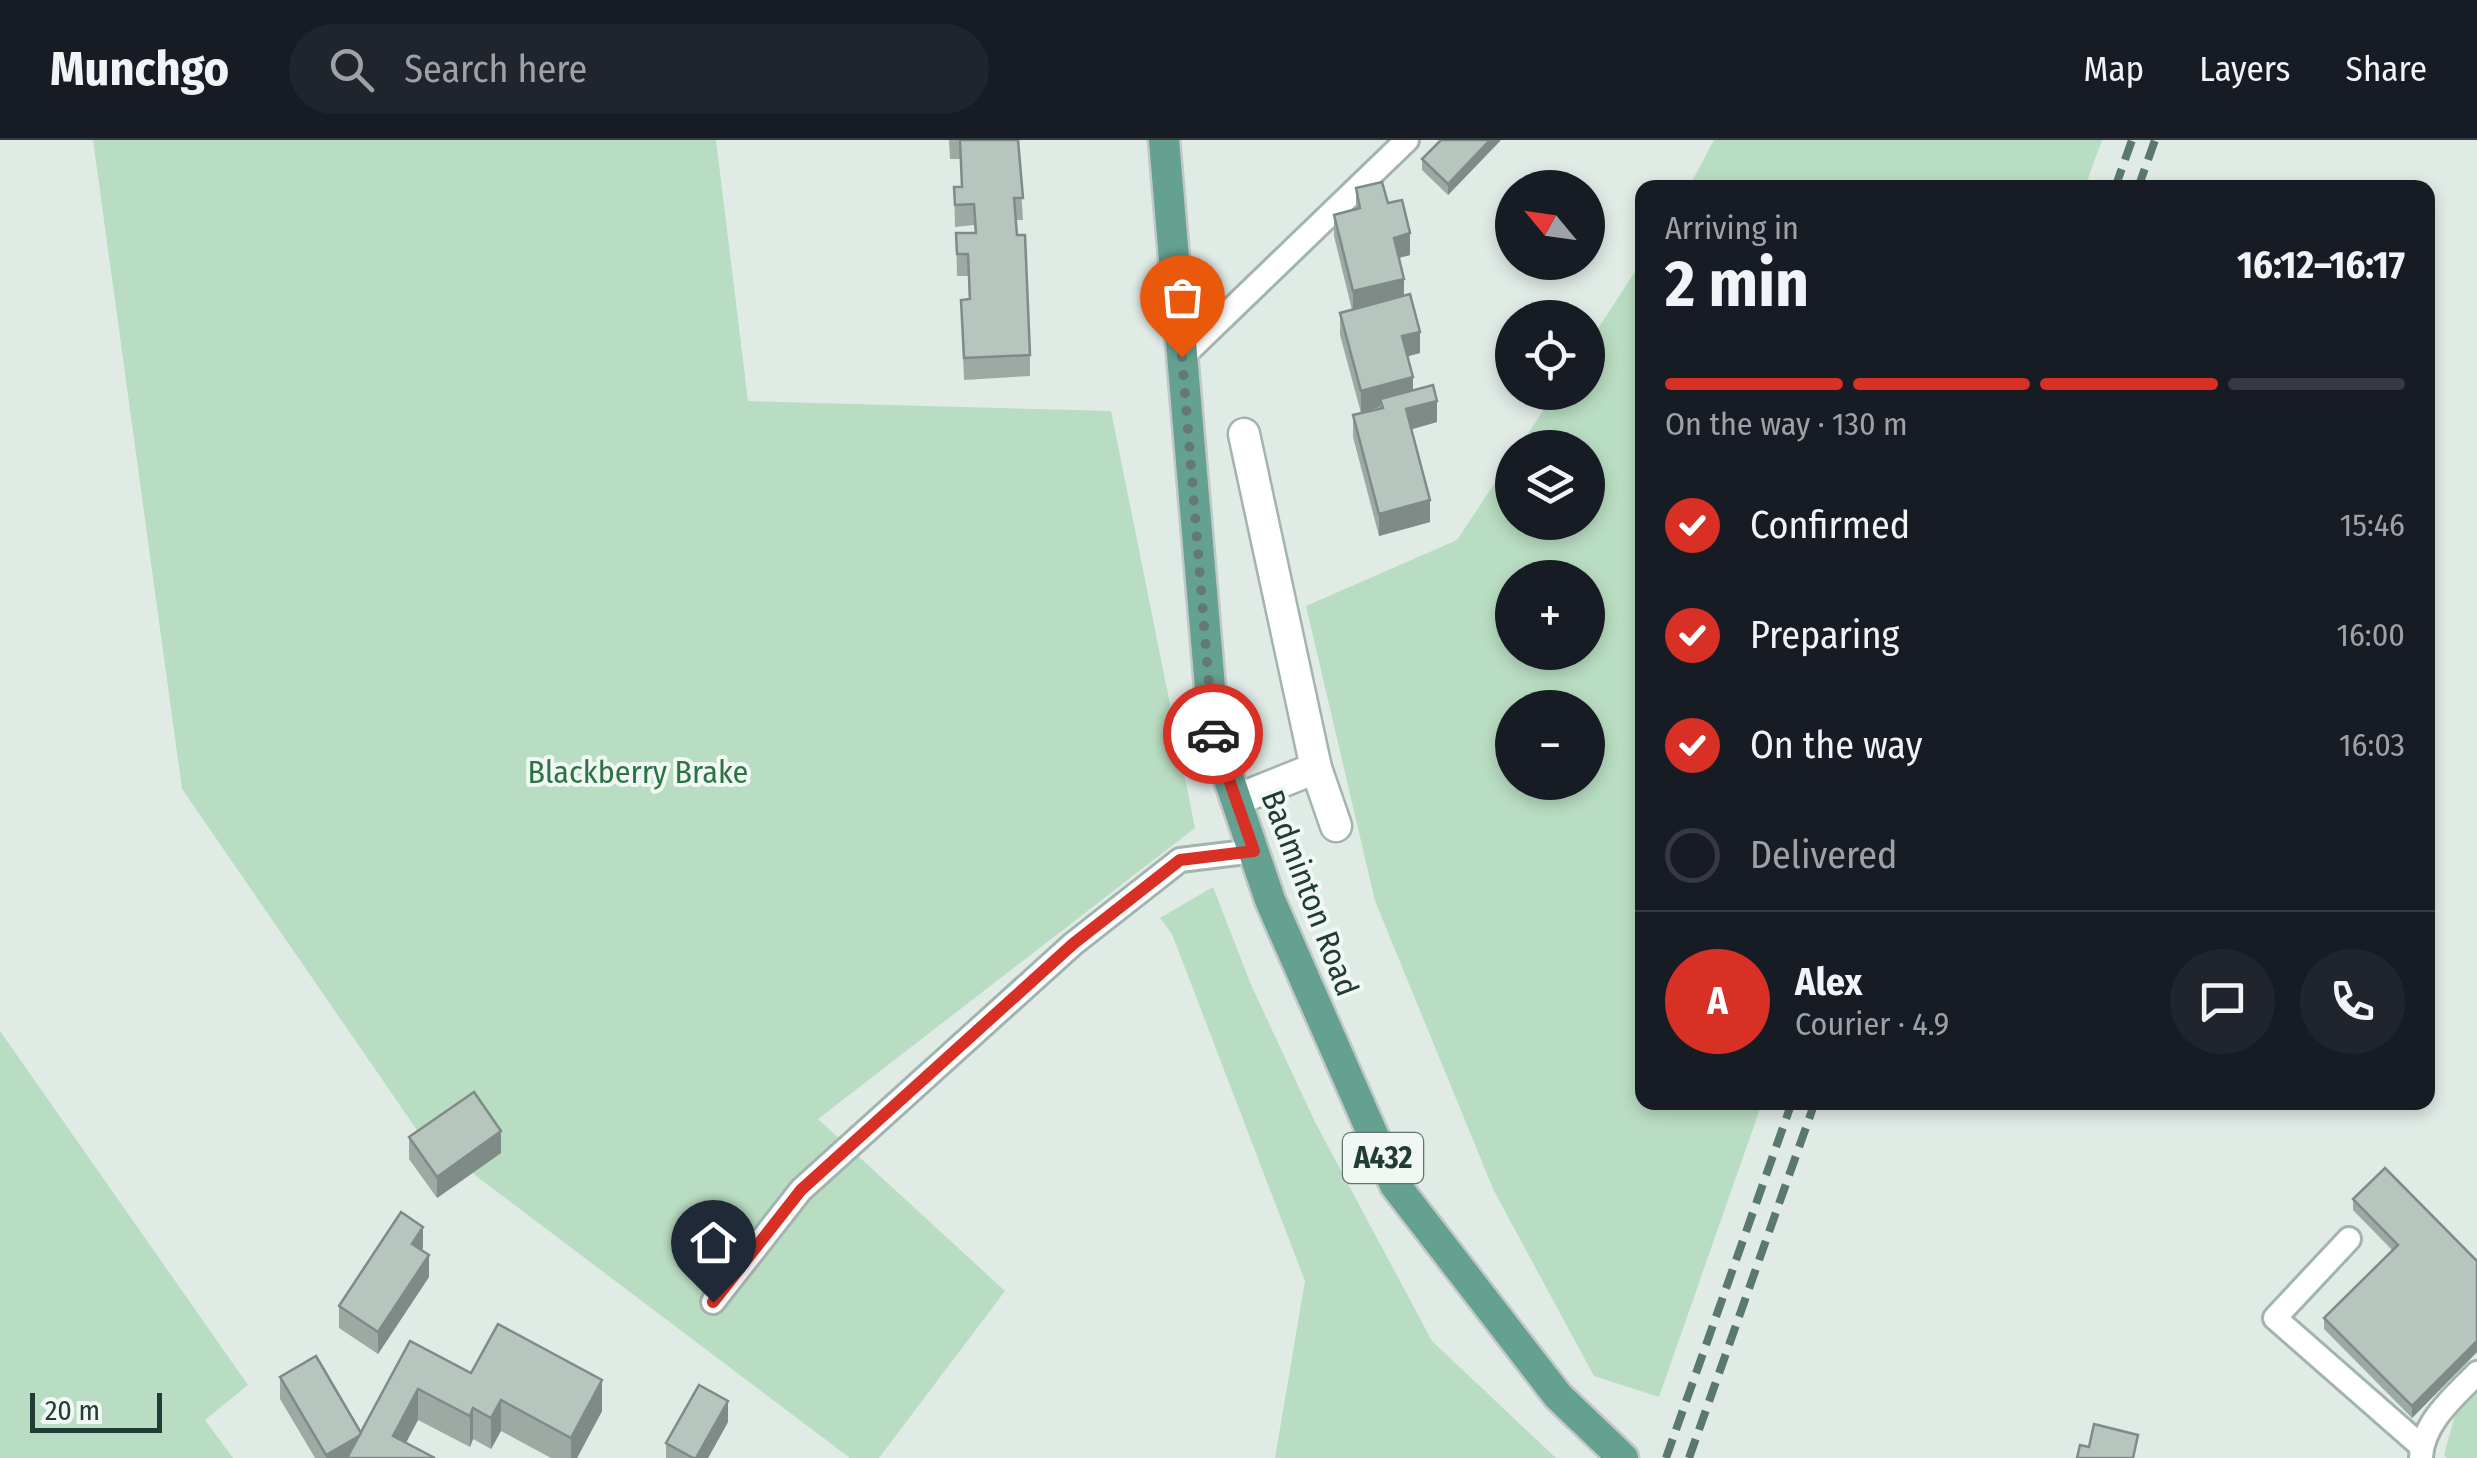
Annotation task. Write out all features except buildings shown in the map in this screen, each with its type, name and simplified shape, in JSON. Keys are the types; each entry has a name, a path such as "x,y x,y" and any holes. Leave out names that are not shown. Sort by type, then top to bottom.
{"main road":[{"name":"Badminton Road","path":"1164,140 1214,734 1270,900 1395,1184 1558,1396 1624,1458"}],"street":[{"path":"1244,434 1316,768 1336,826"},
{"path":"1236,800 1316,768"}],"lane":[{"path":"1182,357 1407,140"},
{"path":"713,1302 801,1190 1073,944 1180,860 1254,851"},
{"path":"2349,1238 2275,1318 2421,1452 2432,1422 2477,1373"}],"green space":[{"name":"Blackberry Brake","path":"93,140 716,140 748,401 1111,411 1195,828 818,1119 1005,1291 879,1458 850,1458 419,1133 182,789"},
{"path":"1714,140 2102,140 2088,180 1693,180"},
{"path":"1635,272 1635,1110 1760,1110 1659,1397 1594,1376 1494,1191 1375,901 1306,606 1457,540 1495,483 1495,540 1605,540 1605,430 1530,430 1544,410 1605,410 1605,318"},
{"path":"1213,887 1252,987 1315,1122 1432,1341 1556,1458 1275,1458 1305,1281 1172,934 1160,918"},
{"path":"0,1031 248,1385 205,1420 233,1458 0,1458"},
{"path":"2477,1393 2477,1458 2446,1458 2455,1415"}],"railway":[{"path":"2118,180 2132,140"},
{"path":"2141,180 2155,140"},
{"path":"1666,1458 1789,1110"},
{"path":"1689,1458 1812,1110"}],"way so far":[{"path":"1182,357 1213,734"}],"route":[{"path":"713,1302 801,1190 1073,944 1180,860 1254,851 1213,734"}]}
